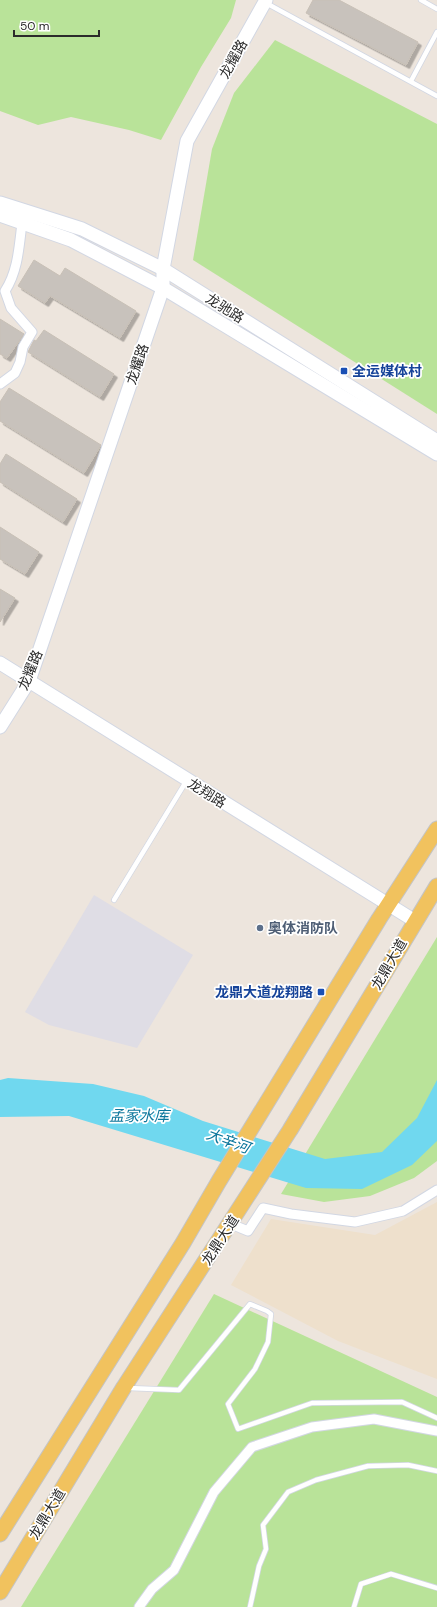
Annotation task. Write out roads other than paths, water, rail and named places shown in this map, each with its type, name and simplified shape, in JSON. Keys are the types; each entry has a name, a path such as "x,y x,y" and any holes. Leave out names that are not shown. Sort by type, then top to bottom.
{"main road":[{"name":"龙鼎大道","path":"0,1534 183,1244 219,1181 437,829"},
{"name":"龙鼎大道","path":"0,1592 124,1387 231,1224 290,1130 437,886"}],"street":[{"name":"龙耀路","path":"0,727 29,681 163,288 164,269 186,142 265,1"},
{"name":"龙驰路","path":"0,203 82,229 164,269 437,441"},
{"name":"龙驰路","path":"0,216 71,240 163,288 437,454"},
{"path":"0,384 15,373 20,362 23,347 32,332 11,308 3,291 13,279 17,265 22,223"},
{"name":"龙翔路","path":"0,663 388,906 415,921"},
{"path":"231,1224 248,1231 263,1208 291,1214 355,1222 403,1211 437,1190"},
{"path":"139,1607 152,1589 174,1570 214,1492 252,1447 312,1427 374,1419 437,1431"}],"lane":[{"path":"421,0 437,9"},
{"path":"265,1 437,96"},
{"path":"411,81 437,32"},
{"path":"114,900 187,780"},
{"path":"124,1387 179,1390 250,1304 271,1314 268,1342 255,1369 228,1404 238,1429 312,1403 402,1402 437,1418"},
{"path":"250,1607 259,1566 266,1548 263,1524 288,1492 316,1480 368,1466 408,1465 437,1471"},
{"path":"354,1607 361,1584 391,1574 437,1588"}],"water":[{"name":"孟家水库","path":"8,1078 93,1084 144,1096 203,1121 325,1159 382,1152 417,1118 437,1080 437,1141 412,1165 362,1189 306,1188 69,1116 0,1117 0,1080"}],"place":[{"name":"全运媒体村","path":"344,371"},
{"name":"奥体消防队","path":"260,928"},
{"name":"龙鼎大道龙翔路","path":"321,992"}],"water label":[{"name":"大辛河","path":"228,1141"}]}
